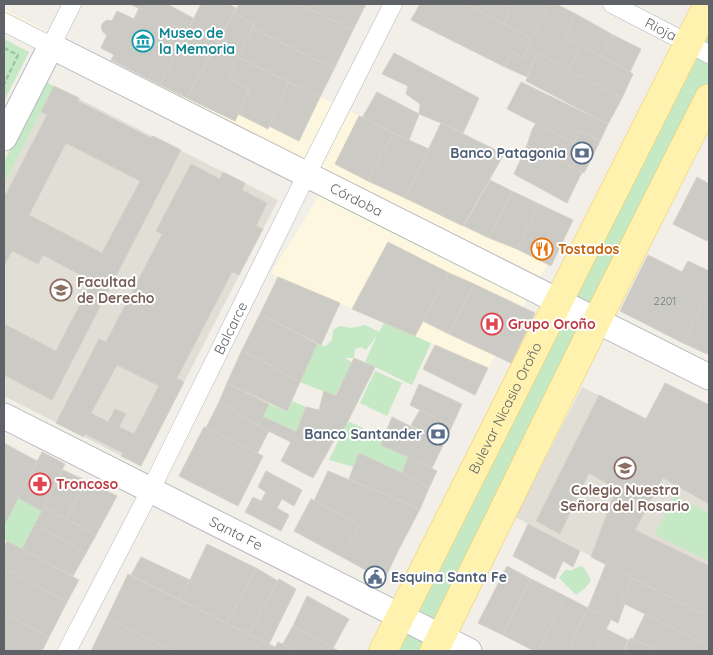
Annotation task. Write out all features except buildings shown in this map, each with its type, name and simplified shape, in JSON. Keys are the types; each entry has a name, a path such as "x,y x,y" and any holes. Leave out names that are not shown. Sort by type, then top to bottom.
{"main road":[{"name":"Bulevar Nicasio Oroño","path":"384,651 559,301 699,49 708,4"},
{"path":"4,138 51,46"},
{"name":"Córdoba","path":"51,46 709,377"},
{"path":"438,644 597,320 709,98"},
{"name":"Santa Fe","path":"4,416 401,618 438,644 469,651"}],"street":[{"path":"51,46 72,4"},
{"name":"Balcarce","path":"67,651 150,490 393,4"},
{"name":"Rioja","path":"612,4 699,49"},
{"name":"Córdoba","path":"4,22 51,46"}],"path":[{"path":"4,48 18,55 4,84"}],"shaded area":[{"path":"4,9 160,85 187,32 573,220 488,368 271,273 319,196 4,29"},
{"path":"54,86 278,200 141,466 4,396 4,184"},
{"name":"Colegio Nuestra Señora del Rosario","path":"665,383 709,405 709,617 515,517 582,387 646,419"}],"green space":[{"path":"709,4 709,98 434,651 384,651"},
{"path":"4,39 29,52 4,101"},
{"path":"45,81 54,86 4,184 4,162"},
{"path":"384,323 431,343 412,385 365,362 377,335 366,350 361,347 355,349 354,358 345,358 353,363 335,396 300,382 317,344 326,346 332,340 333,330 340,326 351,328 365,325 379,332"},
{"path":"375,371 402,383 387,416 360,403"},
{"path":"292,401 306,407 296,432 262,416 269,404 287,411"},
{"path":"350,422 384,438 381,444 408,457 402,473 359,453 354,467 329,460 346,425"},
{"path":"674,496 709,513 709,561 655,534"},
{"path":"18,498 42,511 22,549 4,539 4,526"},
{"path":"582,566 591,581 576,595 559,578 566,569 570,571"}],"place":[{"name":"Museo de la Memoria","path":"143,41"},
{"name":"Banco Patagonia","path":"582,153"},
{"name":"Tostados","path":"542,249"},
{"name":"Facultad de Derecho","path":"61,290"},
{"name":"Grupo Oroño","path":"492,324"},
{"name":"Banco Santander","path":"438,434"},
{"name":"Colegio Nuestra Señora del Rosario","path":"625,468"},
{"name":"Troncoso","path":"40,484"},
{"name":"Esquina Santa Fe","path":"375,577"}]}
